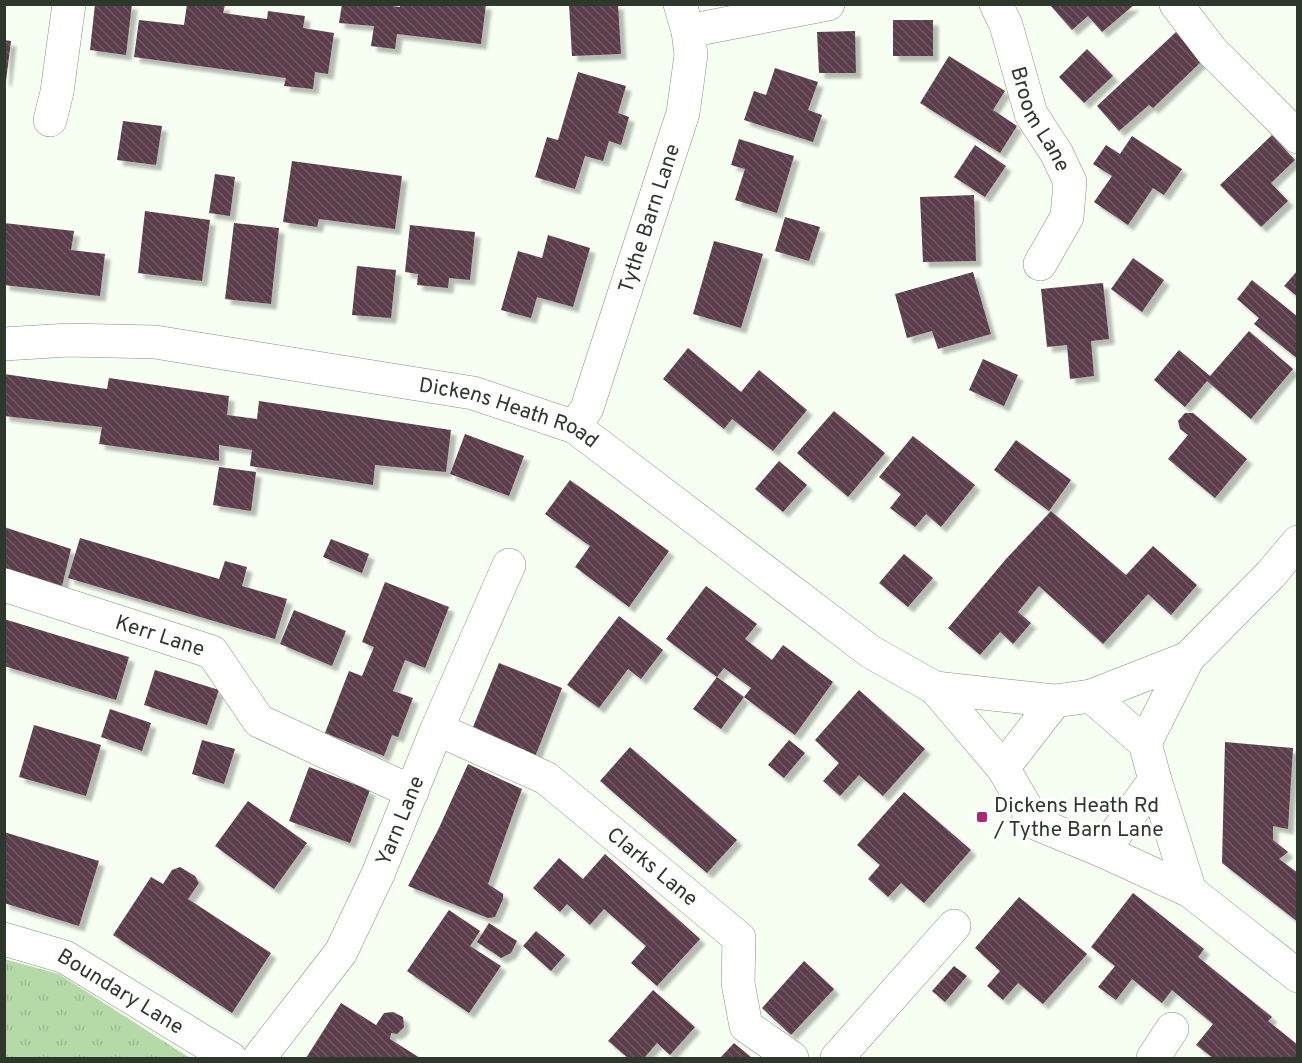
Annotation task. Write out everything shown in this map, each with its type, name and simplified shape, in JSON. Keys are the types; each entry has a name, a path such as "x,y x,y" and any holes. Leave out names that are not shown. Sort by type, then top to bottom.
{"street":[{"path":"50,120 57,92 69,4"},
{"path":"684,18 828,4"},
{"name":"Broom Lane","path":"996,4 1006,25 1031,114 1057,154 1070,182 1067,217 1040,264"},
{"path":"1176,4 1212,51 1298,137"},
{"name":"Tythe Barn Lane","path":"574,427 590,397 683,113 691,55 684,18"},
{"name":"Dickens Heath Road","path":"4,344 69,340 155,342 473,393 574,427 871,652 934,688 1003,768"},
{"path":"1145,743 1188,657 1271,574 1298,542"},
{"name":"Yarn Lane","path":"259,1059 341,952 378,874 437,729 509,564"},
{"name":"Kerr Lane","path":"4,585 212,652 259,722 412,792"},
{"path":"1188,657 1091,696 1055,701 1003,768 1035,823 1190,891 1298,976"},
{"name":"Dickens Heath Road","path":"934,688 1055,701"},
{"path":"1091,696 1145,743 1190,891"},
{"name":"Clarks Lane","path":"437,729 546,778 740,938 738,983 746,1026 792,1059"},
{"path":"1103,851 1155,780"},
{"path":"837,1059 954,926"},
{"name":"Boundary Lane","path":"4,939 65,957 230,1059"},
{"path":"1153,1059 1172,1029"}],"green space":[{"path":"4,959 59,974 190,1058 5,1058"}],"building":[{"path":"95,4 132,4 126,55 90,50"},
{"path":"187,4 225,5 223,13 267,19 268,11 305,16 303,28 334,33 328,74 315,72 313,89 284,86 286,78 134,57 139,20 184,25"},
{"path":"342,4 378,4 400,7 400,4 486,4 481,44 397,34 395,49 371,46 374,26 339,23"},
{"path":"569,4 618,4 621,54 572,56"},
{"path":"1050,5 1134,5 1102,32 1088,16 1072,30"},
{"path":"893,20 933,20 933,56 893,56"},
{"path":"855,31 856,73 819,73 817,32"},
{"path":"1176,32 1203,60 1153,108 1149,105 1119,131 1097,106"},
{"path":"4,40 11,41 6,81 4,81"},
{"path":"1087,49 1113,76 1084,103 1059,77"},
{"path":"949,56 1005,91 993,110 1017,126 1000,153 920,103"},
{"path":"775,68 818,82 808,110 822,115 813,142 744,120 754,91 766,95"},
{"path":"578,72 626,86 618,113 629,117 621,145 609,141 603,161 585,156 575,189 535,177 547,137 558,140"},
{"path":"123,121 162,126 156,165 117,160"},
{"path":"1272,135 1295,160 1271,183 1288,201 1261,227 1220,185"},
{"path":"1132,136 1182,169 1164,195 1153,188 1128,225 1094,202 1112,176 1093,164 1106,145 1120,154"},
{"path":"739,139 794,156 777,213 735,200 745,169 731,165"},
{"path":"975,145 1006,166 985,197 954,177"},
{"path":"292,161 402,176 395,229 319,219 317,227 283,222"},
{"path":"215,174 235,177 230,216 209,213"},
{"path":"974,195 976,261 923,262 920,197"},
{"path":"145,211 210,220 202,281 138,273"},
{"path":"785,217 820,227 809,261 775,251"},
{"path":"4,223 74,231 71,250 105,254 100,296 4,285"},
{"path":"234,223 279,228 271,304 225,299"},
{"path":"410,225 475,232 470,280 449,278 448,288 417,285 418,274 405,272"},
{"path":"548,235 590,248 573,307 537,297 531,318 501,310 518,251 542,258"},
{"path":"714,241 763,254 741,328 693,314"},
{"path":"1133,258 1164,280 1142,312 1111,289"},
{"path":"357,266 396,270 391,318 352,315"},
{"path":"1298,270 1298,297 1284,286"},
{"path":"973,272 991,334 938,349 932,331 907,338 895,294"},
{"path":"1252,280 1298,317 1298,359 1254,324 1259,318 1237,299"},
{"path":"1103,283 1109,339 1091,341 1094,376 1070,379 1067,345 1047,347 1041,289"},
{"path":"1249,331 1293,369 1251,419 1207,381 1185,407 1154,380 1179,350 1210,376"},
{"path":"688,348 741,392 759,370 807,410 773,451 732,419 724,429 663,379"},
{"path":"983,359 1018,375 1004,406 969,390"},
{"path":"4,374 107,389 109,378 229,396 227,415 257,419 259,401 451,430 446,472 375,465 373,485 250,466 252,450 219,445 219,461 99,444 102,427 4,416"},
{"path":"834,411 885,453 848,497 797,453"},
{"path":"1185,413 1193,413 1247,459 1215,498 1168,459 1188,435 1180,429 1178,421"},
{"path":"465,434 524,456 509,496 450,474"},
{"path":"913,436 975,485 941,527 926,514 915,527 890,508 901,494 879,477"},
{"path":"1016,440 1071,480 1049,511 994,470"},
{"path":"779,461 807,485 783,512 755,489"},
{"path":"219,467 256,472 251,511 213,505"},
{"path":"570,480 669,551 629,607 575,567 590,546 545,514"},
{"path":"1051,511 1126,575 1153,546 1197,585 1171,615 1148,594 1103,644 1039,586 1018,612 1031,623 1013,644 1000,632 980,655 948,628 1006,559"},
{"path":"4,527 71,549 62,586 4,568"},
{"path":"80,538 219,579 225,561 247,567 242,586 287,599 275,639 68,578"},
{"path":"331,539 369,554 362,573 323,557"},
{"path":"904,554 933,578 908,607 879,583"},
{"path":"385,582 449,607 425,668 405,660 393,691 413,698 398,737 392,735 384,756 325,733 349,671 362,676 374,647 362,642"},
{"path":"706,586 757,624 745,639 772,660 783,645 833,682 795,735 744,697 751,688 724,668 717,677 666,639"},
{"path":"294,610 346,631 332,666 280,644"},
{"path":"619,616 663,650 641,679 628,669 599,708 567,685"},
{"path":"4,619 129,657 116,700 4,666"},
{"path":"499,663 562,688 535,757 471,732"},
{"path":"155,670 219,690 207,725 144,705"},
{"path":"717,677 744,697 721,729 693,709"},
{"path":"859,690 925,749 883,796 859,775 840,796 823,781 839,763 815,740"},
{"path":"110,709 151,723 142,751 101,737"},
{"path":"34,725 101,745 86,796 19,777"},
{"path":"202,740 235,749 224,784 192,774"},
{"path":"789,740 805,753 784,778 768,765"},
{"path":"1225,742 1293,748 1288,829 1273,826 1273,840 1288,852 1279,859 1298,873 1298,922 1222,863"},
{"path":"630,747 737,840 707,873 600,781"},
{"path":"468,764 522,789 488,884 503,894 495,917 488,918 408,886 438,830"},
{"path":"309,767 370,790 350,843 289,821"},
{"path":"904,792 971,850 924,903 901,883 888,897 868,879 880,865 857,845"},
{"path":"248,801 307,843 274,889 215,846"},
{"path":"4,832 99,861 79,926 4,903"},
{"path":"605,854 700,939 657,986 631,963 646,946 604,909 590,925 567,904 560,912 533,888 559,858 583,879"},
{"path":"180,867 195,876 199,883 188,899 271,953 232,1013 113,935 151,877 163,884 172,870"},
{"path":"1133,893 1204,949 1198,957 1272,1017 1268,1021 1298,1045 1298,1058 1213,1058 1196,1045 1213,1024 1172,990 1162,1003 1132,979 1116,1000 1098,987 1115,966 1091,947"},
{"path":"1019,897 1087,954 1043,1004 1018,983 1003,1000 987,986 1000,971 975,948"},
{"path":"449,910 480,931 470,946 501,966 469,1013 407,971"},
{"path":"489,923 517,941 511,953 501,958 477,942"},
{"path":"536,931 565,955 551,971 523,946"},
{"path":"804,961 834,989 791,1035 762,1008"},
{"path":"954,966 967,976 945,1002 932,991"},
{"path":"653,990 695,1027 670,1055 657,1043 644,1058 628,1058 608,1041"},
{"path":"341,1003 376,1025 384,1013 393,1012 403,1017 404,1027 397,1034 391,1033 390,1039 420,1058 306,1058"},
{"path":"734,1043 752,1058 720,1058"}],"place":[{"name":"Dickens Heath Rd / Tythe Barn Lane","path":"982,817"}]}
